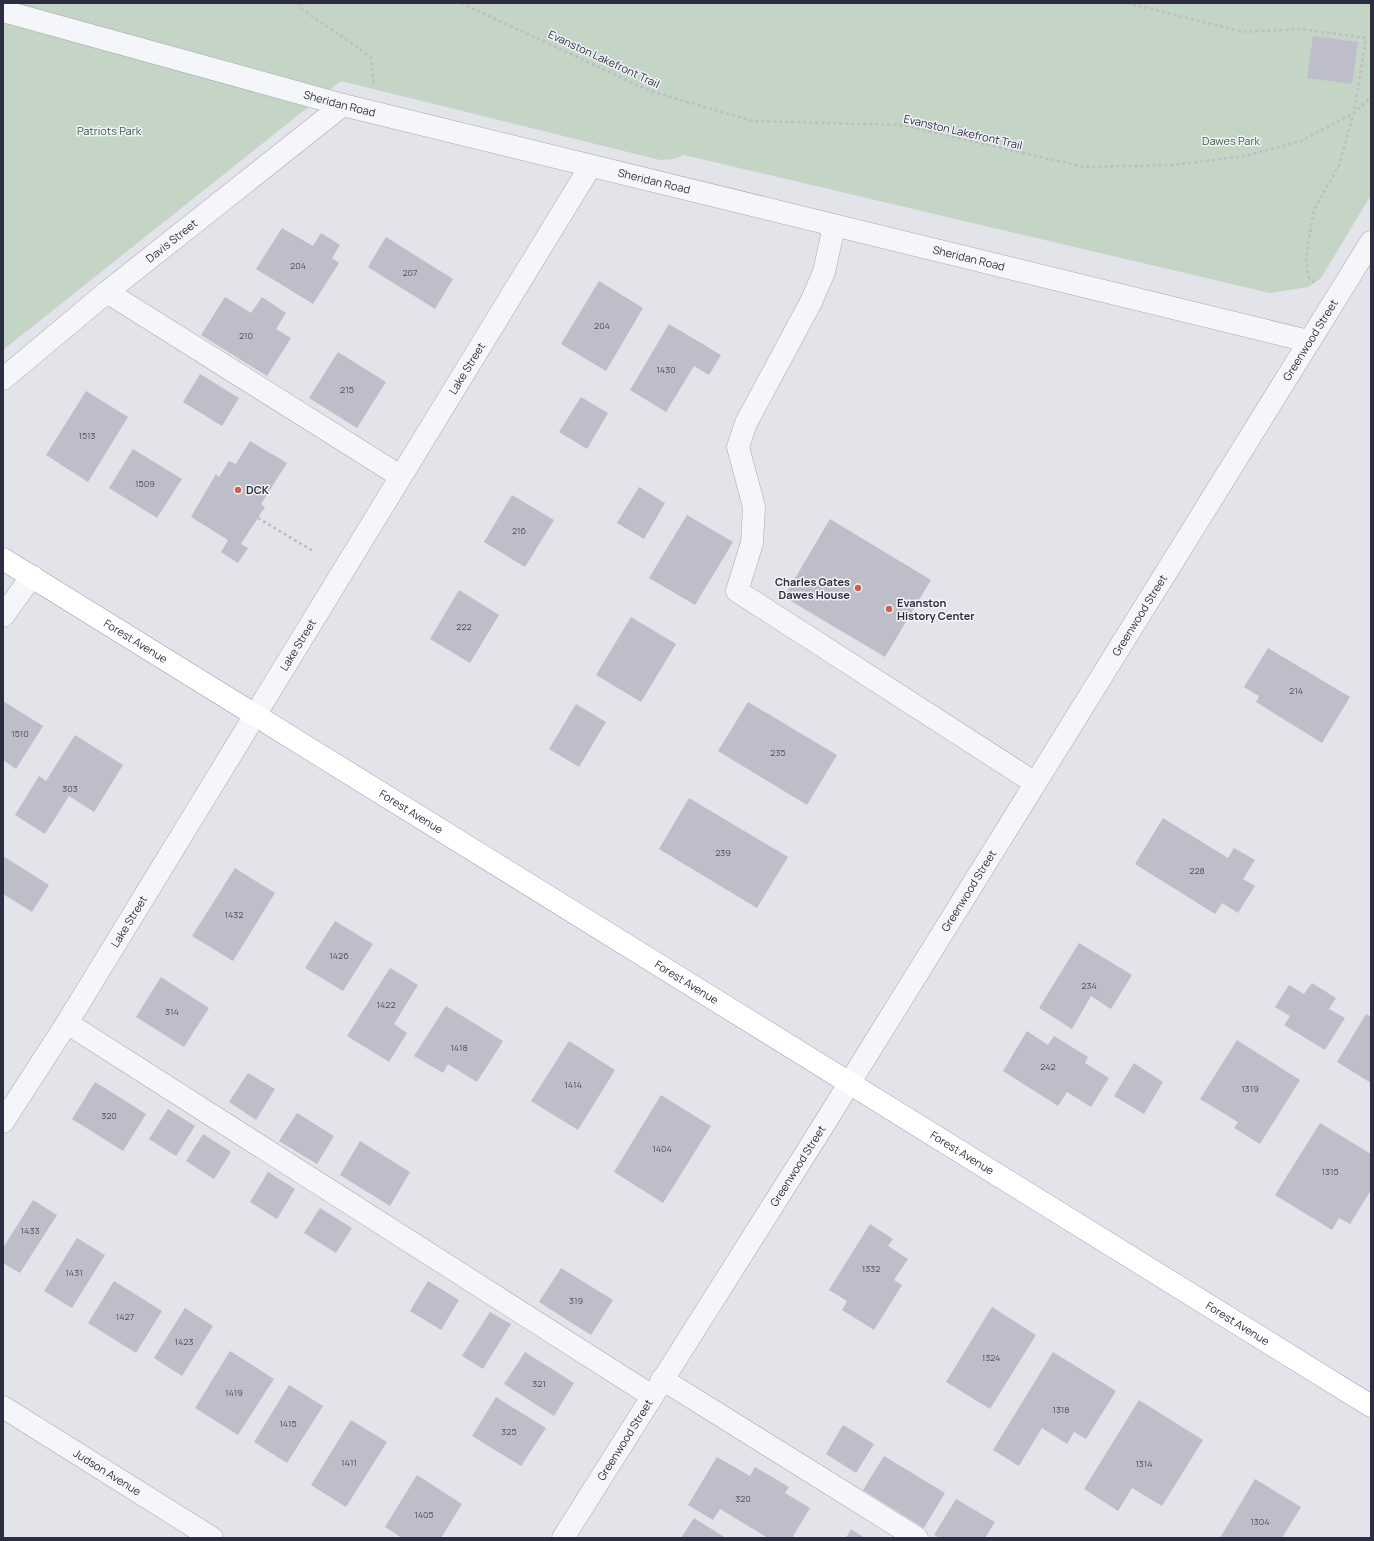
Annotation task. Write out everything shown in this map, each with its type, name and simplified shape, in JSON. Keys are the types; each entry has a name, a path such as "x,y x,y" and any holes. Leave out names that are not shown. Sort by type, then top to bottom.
{"main road":[{"name":"Forest Avenue","path":"3,559 255,713 849,1084 1371,1406"}],"street":[{"name":"Sheridan Road","path":"3,11 343,106 1308,341"},
{"name":"Davis Street","path":"3,379 107,292 343,106"},
{"name":"Lake Street","path":"3,1122 67,1023 590,167"},
{"path":"834,226 824,272 811,302 746,423 738,447 754,507 752,543 737,591 1035,783"},
{"name":"Greenwood Street","path":"563,1538 849,1084 1308,341 1371,242"},
{"path":"107,292 400,476"},
{"path":"3,616 32,576"},
{"path":"67,1023 657,1388 917,1538"},
{"name":"Judson Avenue","path":"3,1407 212,1538"}],"path":[{"path":"299,3 300,8 371,58 374,89"},
{"name":"Evanston Lakefront Trail","path":"461,3 650,91 753,121 902,125 1084,167 1174,165 1245,156 1301,141 1354,113 1371,97"},
{"path":"1126,3 1243,32 1301,29 1366,38 1354,113 1339,165 1314,210 1306,257 1308,276 1332,303"},
{"path":"258,518 313,551"}],"green space":[{"name":"Dawes Park","path":"3,3 1371,3 1371,195 1321,278 1308,287 1270,293 684,155 674,159 660,160 341,81 3,350"}],"building":[{"path":"1313,36 1358,42 1352,84 1307,78"},
{"path":"282,228 313,246 321,233 340,245 332,258 339,263 313,304 256,269"},
{"path":"386,237 453,279 435,309 368,267"},
{"path":"599,281 643,308 606,371 561,344"},
{"path":"225,297 251,313 262,297 286,313 276,329 291,338 267,376 201,335"},
{"path":"669,324 721,355 709,375 694,366 666,412 630,390"},
{"path":"338,352 386,382 357,428 309,398"},
{"path":"200,374 239,398 222,426 183,402"},
{"path":"86,391 128,417 88,482 46,455"},
{"path":"581,397 608,413 587,449 559,432"},
{"name":"DCK","path":"250,441 287,463 261,504 265,507 241,544 248,548 238,563 221,552 228,540 191,517 216,474 219,477 229,461 236,464"},
{"path":"133,449 182,479 157,518 109,488"},
{"path":"639,487 665,503 644,539 617,523"},
{"path":"512,495 554,520 525,567 484,542"},
{"path":"687,515 733,542 695,605 649,578"},
{"name":"Charles Gates Dawes House","path":"830,519 931,580 885,657 784,597"},
{"path":"459,590 499,615 470,663 430,639"},
{"path":"631,617 676,644 641,702 596,675"},
{"path":"1268,648 1350,697 1322,743 1256,702 1259,696 1244,687"},
{"path":"3,701 43,726 16,769 3,760"},
{"path":"748,702 837,755 807,805 718,751"},
{"path":"576,704 606,722 579,767 549,749"},
{"path":"75,735 123,765 94,812 69,796 45,834 15,815 39,776 46,781"},
{"path":"689,798 788,857 757,908 659,849"},
{"path":"1163,818 1228,858 1234,848 1255,860 1243,879 1255,886 1238,913 1222,903 1215,914 1135,864"},
{"path":"3,856 49,885 32,912 3,894"},
{"path":"235,868 275,893 233,961 192,936"},
{"path":"335,921 373,944 343,991 305,968"},
{"path":"1079,943 1132,975 1111,1009 1091,996 1072,1029 1039,1008"},
{"path":"390,968 418,985 394,1024 407,1033 389,1062 347,1036"},
{"path":"161,977 209,1008 184,1047 136,1017"},
{"path":"1312,983 1336,998 1329,1009 1345,1018 1325,1050 1284,1025 1290,1016 1275,1007 1289,985 1304,994"},
{"path":"446,1006 503,1041 477,1082 448,1064 443,1073 414,1056"},
{"path":"1366,1014 1371,1017 1371,1083 1337,1062"},
{"path":"1027,1031 1048,1045 1054,1036 1088,1057 1085,1063 1109,1078 1091,1107 1067,1092 1058,1106 1003,1071"},
{"path":"1237,1040 1300,1080 1260,1144 1234,1128 1238,1122 1200,1099"},
{"path":"569,1041 615,1070 578,1130 531,1101"},
{"path":"1134,1063 1163,1082 1144,1114 1114,1096"},
{"path":"248,1073 275,1089 256,1120 229,1102"},
{"path":"95,1082 146,1114 123,1151 72,1119"},
{"path":"661,1095 711,1126 663,1203 614,1172"},
{"path":"168,1109 195,1126 176,1156 149,1139"},
{"path":"297,1113 334,1136 317,1164 279,1141"},
{"path":"1320,1123 1371,1154 1371,1190 1350,1224 1339,1218 1332,1230 1275,1195"},
{"path":"203,1134 231,1152 214,1179 186,1161"},
{"path":"360,1141 410,1172 390,1206 340,1175"},
{"path":"268,1172 295,1189 277,1219 250,1202"},
{"path":"33,1200 57,1215 20,1273 3,1263 3,1248"},
{"path":"320,1208 352,1228 336,1253 304,1233"},
{"path":"870,1224 893,1239 888,1246 908,1259 894,1280 902,1285 874,1330 842,1310 847,1301 829,1290"},
{"path":"77,1238 105,1255 72,1308 44,1291"},
{"path":"561,1268 613,1300 591,1335 539,1302"},
{"path":"114,1281 162,1311 136,1353 88,1323"},
{"path":"428,1281 459,1300 441,1330 410,1311"},
{"path":"992,1307 1036,1335 990,1409 946,1382"},
{"path":"185,1308 213,1326 182,1376 154,1358"},
{"path":"490,1312 511,1324 483,1369 462,1356"},
{"path":"230,1351 274,1379 238,1435 195,1408"},
{"path":"525,1352 574,1383 554,1416 504,1384"},
{"path":"1053,1352 1116,1391 1086,1439 1074,1432 1067,1444 1042,1428 1019,1466 993,1450"},
{"path":"289,1385 323,1406 287,1463 254,1442"},
{"path":"496,1397 546,1428 521,1466 472,1436"},
{"path":"1139,1400 1203,1440 1162,1506 1132,1488 1118,1511 1084,1489"},
{"path":"351,1420 387,1442 346,1507 311,1485"},
{"path":"843,1425 874,1444 856,1473 826,1454"},
{"path":"884,1456 945,1493 924,1528 863,1490"},
{"path":"717,1457 750,1476 755,1467 789,1487 785,1493 810,1508 792,1538 768,1538 720,1509 713,1520 688,1505"},
{"path":"417,1475 462,1504 441,1538 402,1538 385,1527"},
{"path":"1255,1479 1301,1507 1282,1538 1220,1538"},
{"path":"956,1499 995,1522 985,1538 940,1538 934,1535"},
{"path":"694,1518 726,1538 681,1538"},
{"path":"851,1529 865,1538 846,1538"}],"place":[{"name":"DCK","path":"238,490"},
{"name":"Charles Gates Dawes House","path":"858,588"},
{"name":"Evanston History Center","path":"889,609"}],"park label":[{"name":"Patriots Park","path":"109,131"}]}
